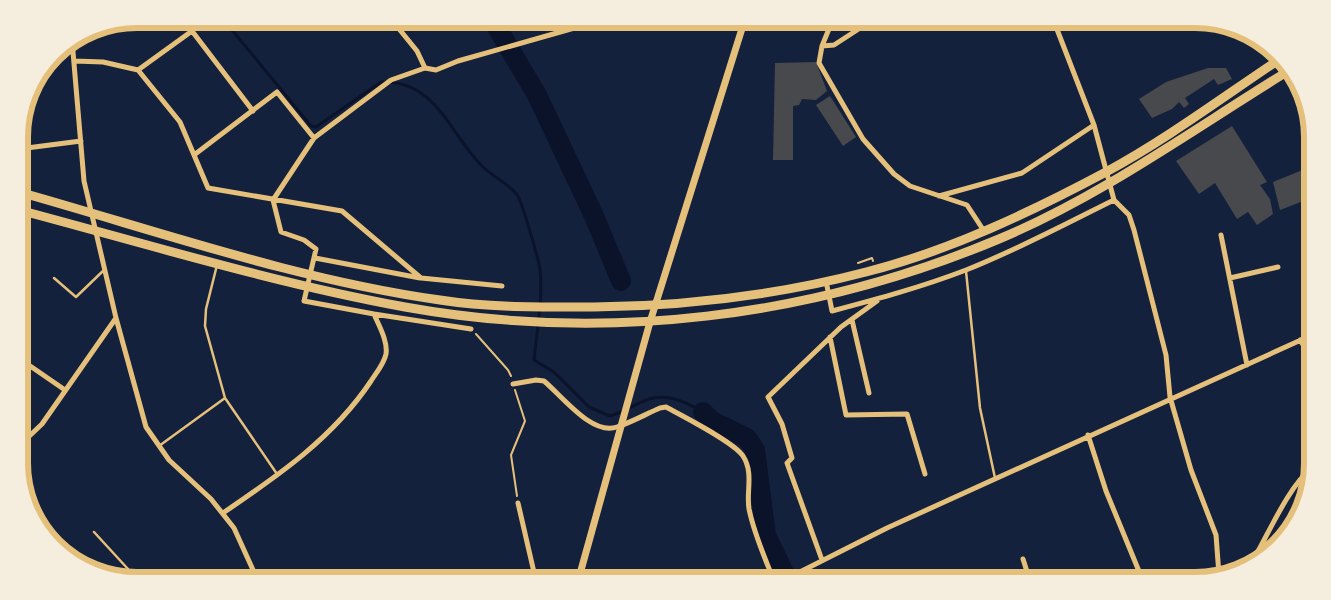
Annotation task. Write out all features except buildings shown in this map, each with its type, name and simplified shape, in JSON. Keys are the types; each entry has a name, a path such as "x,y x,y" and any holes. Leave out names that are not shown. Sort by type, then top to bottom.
{"main road":[{"path":"28,195 311,274 444,301 559,307 656,305 752,295 867,272 984,231 1108,171 1275,62"},
{"path":"28,212 217,264 406,307 488,318 578,324 650,322 746,312 828,295 882,280 999,239 1064,208 1284,74"}],"street":[{"path":"398,28 417,51 425,68"},
{"path":"471,329 304,301 316,249 312,244 281,232 274,200 314,138 391,80 425,68 436,70 458,61 574,28"},
{"path":"581,572 650,322 742,28"},
{"path":"829,28 822,46 819,63 823,74 863,139 894,174 910,186 967,204 984,231"},
{"path":"822,46 834,45 860,28"},
{"path":"1056,28 1094,125 1108,171 1114,200 1129,215 1134,230 1166,355 1170,397 1191,470 1216,535 1220,569"},
{"path":"138,70 192,31 253,111"},
{"path":"73,49 84,182 116,318 146,427 169,460 211,499 223,513 234,528 254,572"},
{"path":"74,61 103,62 138,70 180,122 208,188 342,211 421,278"},
{"path":"194,155 278,92 314,138"},
{"path":"938,196 1022,173 1094,125"},
{"path":"28,148 81,141"},
{"path":"826,281 832,311 882,298 966,270 1026,244 1114,200"},
{"path":"1221,235 1247,365"},
{"path":"315,258 421,278 502,286"},
{"path":"1230,278 1278,267"},
{"path":"822,560 787,463 792,458 782,424 768,397 830,337 882,298"},
{"path":"223,513 278,475 329,432 355,404 382,364 386,354 386,342 374,314"},
{"path":"28,437 42,424 116,318"},
{"path":"852,320 869,393"},
{"path":"830,337 846,416 907,414 925,474"},
{"path":"798,572 1170,397 1247,365 1304,338"},
{"path":"1300,340 1304,346"},
{"path":"28,365 65,390"},
{"path":"513,384 536,380 544,381 593,425 605,428 666,407 732,446 743,456 750,480 749,508 771,572"},
{"path":"1088,435 1106,491 1139,572"},
{"path":"1258,552 1303,477"},
{"path":"518,503 534,572"},
{"path":"1023,558 1027,572"}],"lane":[{"path":"217,264 204,318 225,398 278,475"},
{"path":"54,278 76,297 104,270"},
{"path":"966,270 980,408 995,478"},
{"path":"158,446 225,398"},
{"path":"94,532 131,572"}],"path":[{"path":"851,266 872,258"},
{"path":"471,329 508,370 525,421 511,456 518,503"}],"waterway":[{"path":"230,28 311,126 316,127 381,82 400,83 416,90 429,99 471,154 483,167 511,188 518,196 540,269 540,303 534,360 554,372 589,407 610,416 649,399 669,398 690,405 727,427"},
{"path":"497,28 537,95 594,216 621,281"},
{"path":"703,412 712,421 747,438 755,450 766,535 784,572"}]}
